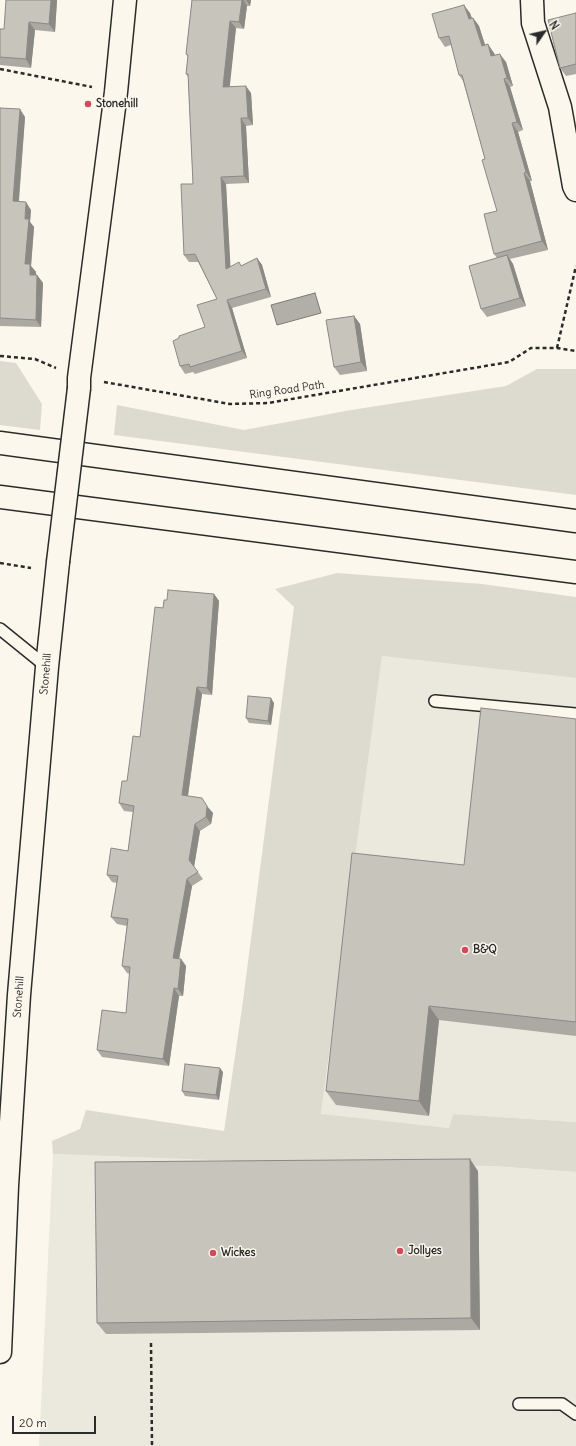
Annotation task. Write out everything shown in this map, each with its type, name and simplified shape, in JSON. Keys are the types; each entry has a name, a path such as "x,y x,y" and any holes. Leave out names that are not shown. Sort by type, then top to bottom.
{"main road":[{"name":"Stonehill","path":"1,1340 7,1186 19,995 47,667 79,383 116,92 125,0"},
{"path":"532,0 533,23 560,107 574,186 576,190"},
{"path":"0,443 576,520"},
{"path":"0,497 576,572"}],"lane":[{"path":"0,630 47,667"},
{"path":"435,701 576,714"},
{"path":"519,1404 562,1404 576,1414"}],"path":[{"path":"0,69 116,92"},
{"path":"557,348 576,266"},
{"name":"Ring Road Path","path":"0,356 35,359 79,383 230,404 268,403 509,362 531,348 557,348 576,351"},
{"path":"0,563 58,566"},
{"path":"151,1343 152,1446"}],"shaded area":[{"path":"315,293 321,313 277,325 271,305"},
{"path":"0,361 16,363 42,404 40,430 0,425"},
{"path":"537,369 576,369 576,495 114,435 117,405 244,430 351,410 506,386"},
{"path":"337,573 482,584 576,597 576,678 382,656 321,1114 449,1128 453,1114 576,1122 576,1172 493,1166 316,1164 53,1154 52,1141 80,1129 86,1110 224,1131 242,1008 294,607 275,589"},
{"path":"382,656 576,678 576,1122 453,1114 449,1128 321,1115"},
{"path":"53,1154 316,1164 493,1166 576,1172 576,1446 39,1446"}],"building":[{"path":"6,0 51,0 49,24 29,22 26,59 0,57 0,29 4,29"},
{"path":"192,0 242,0 239,22 230,21 223,87 246,86 248,118 241,118 244,176 221,177 226,269 239,262 241,266 257,258 266,289 227,300 242,351 190,367 189,364 180,366 173,341 179,338 179,336 205,327 197,305 217,299 195,254 184,255 181,184 193,184 188,74 186,74 188,55 186,54"},
{"path":"464,5 469,19 473,18 482,46 488,44 491,56 500,54 507,78 504,79 517,122 512,123 526,172 524,173 542,241 494,254 484,214 497,211 482,160 485,159 462,75 459,75 449,36 439,38 432,14"},
{"path":"576,13 576,64 560,68 548,20"},
{"path":"0,108 20,109 13,201 26,202 25,219 29,219 25,264 30,264 30,275 37,275 36,320 0,318"},
{"path":"507,255 520,298 481,309 469,266"},
{"path":"354,316 361,362 334,367 326,320"},
{"path":"168,590 214,594 207,688 197,687 182,795 202,798 207,806 206,817 195,824 189,860 198,872 187,879 173,958 181,959 178,989 174,988 163,1059 97,1050 102,1010 126,1013 130,967 122,966 128,919 111,917 118,876 107,875 111,848 128,851 134,806 119,803 122,781 127,781 133,736 140,737 155,607 163,608 164,600 167,600"},
{"path":"248,696 271,698 268,721 246,718"},
{"name":"B&Q","path":"481,708 576,719 576,1022 429,1006 419,1101 326,1091 352,853 464,865"},
{"path":"185,1064 220,1068 216,1095 182,1091"},
{"path":"470,1159 471,1318 97,1323 95,1162"}],"place":[{"name":"Stonehill","path":"88,104"},
{"name":"B&Q","path":"465,950"},
{"name":"Jollyes","path":"400,1251"},
{"name":"Wickes","path":"213,1253"}]}
